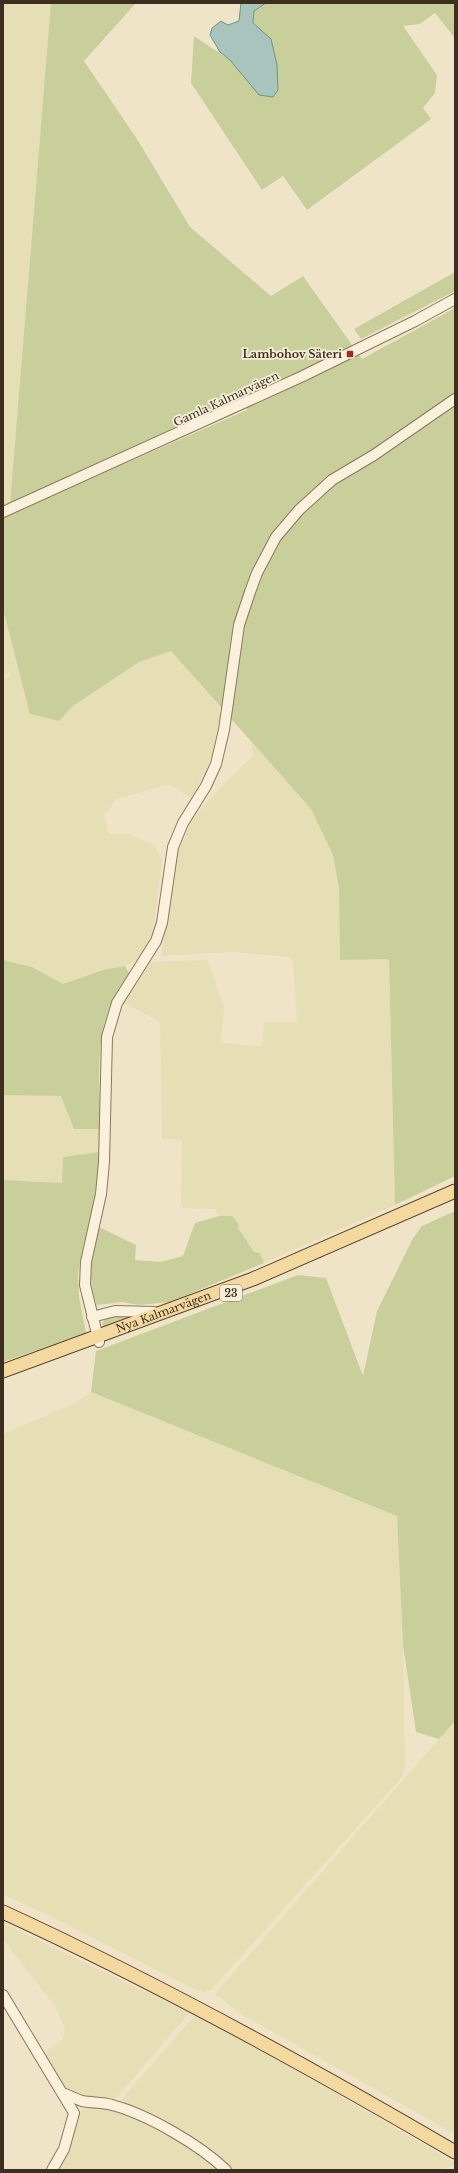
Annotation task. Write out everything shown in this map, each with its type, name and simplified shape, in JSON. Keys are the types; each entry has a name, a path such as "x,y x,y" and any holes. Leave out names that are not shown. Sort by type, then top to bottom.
{"main road":[{"name":"Nya Kalmarvägen","path":"3,1370 98,1340 253,1279 455,1191"},
{"name":"Nya Kalmarvägen","path":"3,1376 254,1284 455,1198"},
{"path":"3,1904 143,1971 252,2028 371,2094 455,2144"},
{"path":"3,1912 140,1978 248,2035 369,2102 455,2152"}],"street":[{"name":"Gamla Kalmarvägen","path":"3,512 303,376 415,321 455,299"},
{"path":"98,1340 85,1285 86,1262 101,1194 104,1162 105,1053 109,1024 117,1004 156,941 162,923 173,847 183,823 206,786 216,764 224,730 239,625 257,573 276,537 300,510 332,480 374,455 455,399"},
{"path":"92,1317 115,1311 147,1314 178,1308"},
{"path":"3,1994 65,2094 74,2113 64,2149 52,2170"},
{"path":"65,2094 82,2101 111,2104 136,2113 202,2150 226,2170"}],"shaded area":[{"path":"3,3 51,4 10,504 3,506"},
{"path":"3,609 30,714 59,721 73,706 139,662 171,651 219,707 221,716 214,750 205,773 191,798 170,784 117,799 104,815 109,834 129,834 155,846 162,859 154,926 147,945 136,960 125,966 103,970 63,984 32,967 3,960 3,679 11,675 10,672 3,676"},
{"path":"252,743 311,809 333,855 339,888 340,960 389,959 395,1205 264,1263 260,1253 254,1252 232,1216 219,1216 215,1209 183,1208 181,1203 182,1140 162,1139 160,1022 124,1003 151,962 208,960 224,1008 221,1043 262,1046 264,1022 297,1022 293,961 290,957 233,952 161,956 168,918 170,888 176,855 192,821 209,799 253,756"},
{"path":"3,1095 61,1096 74,1129 100,1129 99,1152 63,1157 62,1183 3,1180"},
{"path":"91,1392 397,1516 403,1645 405,1767 401,1778 211,1990 203,1992 192,1988 46,1914 3,1895 3,1434 73,1404"},
{"path":"455,1721 455,2134 241,2014 215,1994"},
{"path":"3,1923 189,2013 116,2098 106,2101 83,2097 69,2090 55,2076 45,2058 47,2051 63,2039 65,2028 55,2006 3,1939"},
{"path":"194,2016 263,2051 455,2163 455,2165 439,2170 232,2170 198,2141 121,2100"},
{"path":"87,2105 126,2111 200,2150 222,2170 56,2170 68,2145 80,2113"}],"green space":[{"path":"51,3 136,3 84,61 137,139 190,227 271,296 303,276 362,359 455,308 455,1176 395,1205 389,959 340,960 339,888 333,855 311,809 171,651 139,662 73,706 59,721 30,714 3,609 3,517 247,410 242,398 10,504"},
{"path":"266,3 455,3 455,38 435,13 420,24 403,26 437,75 435,93 423,108 431,119 307,210 283,176 262,190 191,83 194,36 230,60 245,76 259,30 253,23 254,11"},
{"path":"455,272 455,291 361,339 354,329"},
{"path":"3,960 32,967 63,984 103,970 125,966 129,973 111,1004 102,1037 99,1068 100,1129 74,1129 61,1096 3,1095"},
{"path":"99,1152 97,1191 78,1274 79,1297 86,1333 3,1362 3,1180 62,1183 63,1157"},
{"path":"455,1211 455,1721 439,1739 416,1732 403,1645 397,1516 91,1392 96,1351 298,1275 326,1278 363,1376 377,1311 412,1240 422,1226"},
{"path":"219,1216 232,1216 238,1223 239,1229 254,1252 260,1253 264,1263 170,1302 139,1305 122,1302 97,1305 92,1285 91,1266 97,1226 136,1245 135,1260 161,1262 183,1256 195,1223"},
{"path":"114,1315 144,1317 104,1329 102,1324 104,1320"}],"water":[{"path":"241,3 266,3 254,11 253,23 271,39 277,65 278,90 273,97 259,95 230,60 220,52 210,35 212,28 221,21 228,25 239,21"}],"place":[{"name":"Lambohov Säteri","path":"350,354"}]}
